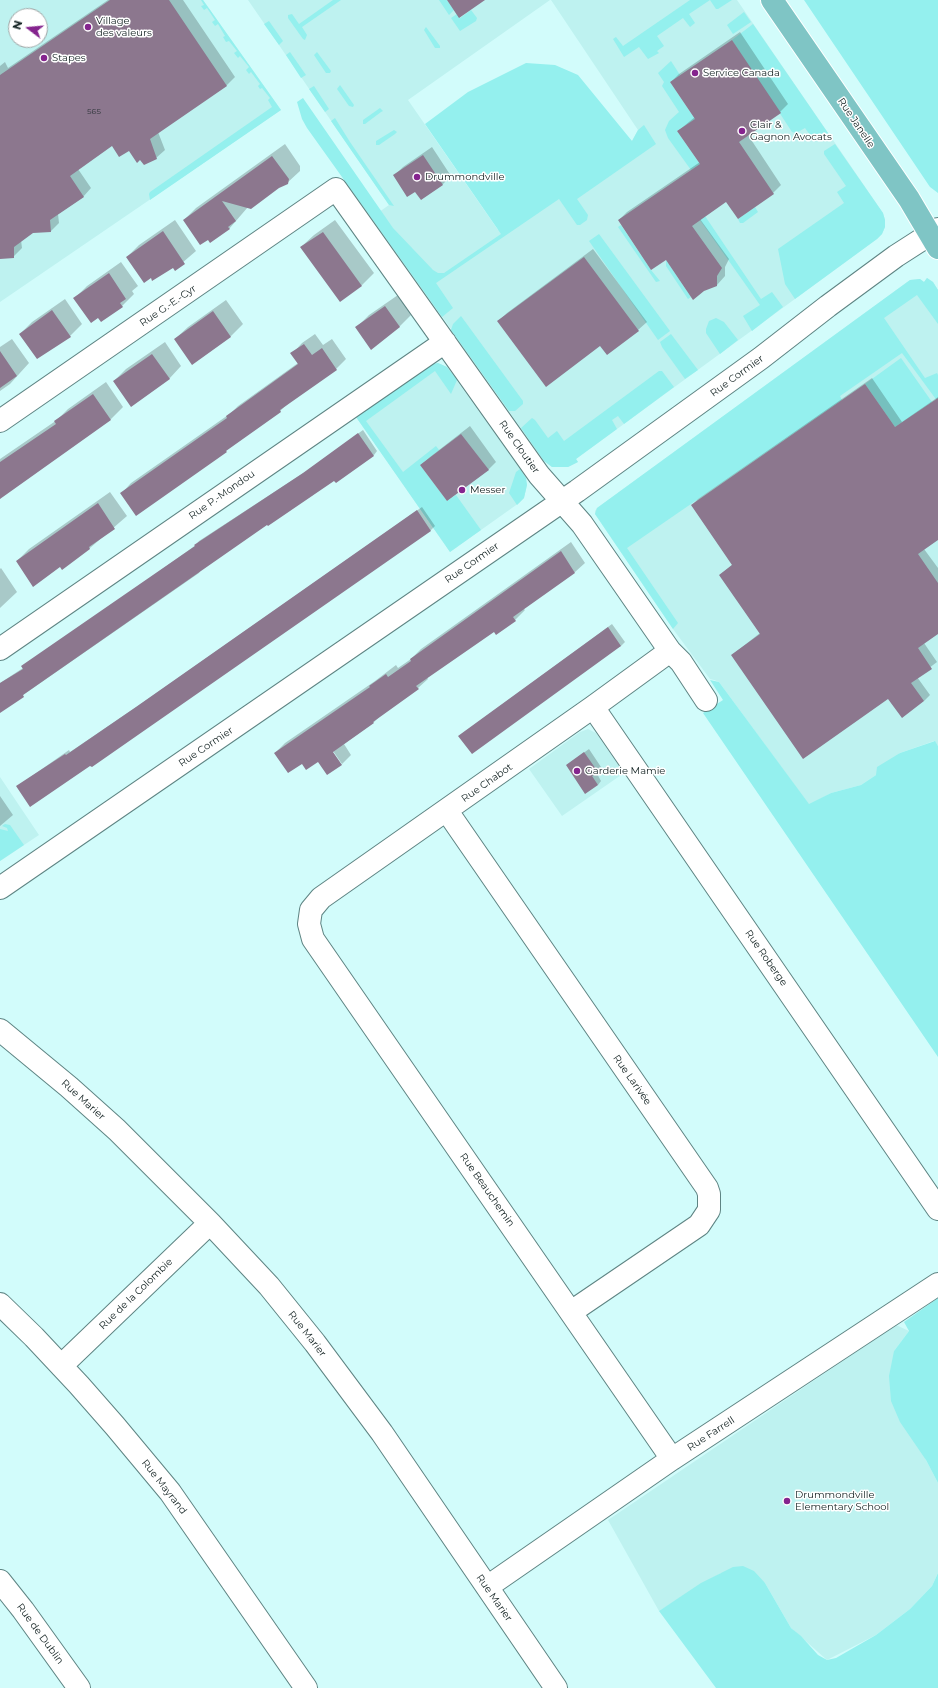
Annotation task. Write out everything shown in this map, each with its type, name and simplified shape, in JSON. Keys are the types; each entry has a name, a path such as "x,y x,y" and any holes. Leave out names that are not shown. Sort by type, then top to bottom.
{"main road":[{"name":"Rue Janelle","path":"772,0 908,200 935,237"}],"street":[{"name":"Rue Cloutier","path":"336,190 539,475 563,500 582,524 670,651 680,662 706,700"},
{"name":"Rue G.-E.-Cyr","path":"0,421 336,190"},
{"name":"Rue Cormier","path":"0,888 563,500 761,358 828,306 935,237"},
{"name":"Rue P.-Mondou","path":"0,649 445,342"},
{"name":"Rue Chabot","path":"309,918 314,904 321,898 447,811 670,651"},
{"name":"Rue Roberge","path":"593,707 938,1209"},
{"name":"Rue Larivée","path":"447,811 702,1181 709,1194 709,1210 699,1225 571,1312"},
{"name":"Rue Beauchemin","path":"309,918 310,932 314,938 672,1460"},
{"name":"Rue Marier","path":"0,1030 69,1087 117,1130 210,1223 269,1286 324,1355 382,1433 556,1688"},
{"name":"Rue de la Colombie","path":"61,1366 210,1223"},
{"name":"Rue Farrell","path":"486,1587 672,1460 938,1284"},
{"name":"Rue Mayrand","path":"0,1304 61,1366 115,1426 170,1492 306,1688"},
{"name":"Rue de Dublin","path":"0,1581 23,1610 78,1688"}],"shaded area":[{"path":"0,0 203,0 281,110 0,302"},
{"path":"201,0 203,0 281,110 150,200 150,192 272,107 268,100 270,98 262,88 260,89 258,86 260,84 251,72 249,74 246,70 249,67 240,56 238,58 234,53 237,51 229,41 226,42 223,37 225,36 218,24 215,26 212,22 215,20 207,8 204,10 201,6 204,5"},
{"path":"248,0 550,0 408,100 498,230 630,139 632,141 638,130 551,0 737,0 883,213 885,227 882,234 877,239 576,459 578,462 568,467 552,467 544,461 372,217 389,205"},
{"path":"333,0 341,0 302,27 307,35 305,40 303,39 288,18 288,15 292,14 299,24"},
{"path":"439,0 447,0 454,10 449,15"},
{"path":"690,0 710,0 689,14 695,23 690,27 683,18 657,36 664,46 657,51 659,53 648,59 639,47 624,57 613,39 616,37 623,46"},
{"path":"710,0 732,0 716,9"},
{"path":"804,0 938,0 938,193 930,187"},
{"path":"471,10 477,18 476,21 460,31 451,18 457,14 460,18"},
{"path":"744,12 751,22 733,34 727,25"},
{"path":"269,21 283,41 279,45 264,24"},
{"path":"753,24 828,133 815,142 805,128 796,133 792,132 732,40"},
{"path":"426,27 440,48 435,48 424,30"},
{"path":"290,52 306,75 301,78 286,55"},
{"path":"317,52 331,71 330,73 326,73 314,55"},
{"path":"671,61 680,75 670,82 695,119 677,131 700,164 691,170 668,138 665,130 669,121 679,112 662,86 664,82 658,73"},
{"path":"526,63 555,65 578,75 632,141 638,130 644,125 656,144 577,199 588,215 587,220 580,225 577,225 559,199 436,283 453,308 442,317 307,128 302,119 297,102 303,98 393,228 433,270 438,273 444,273 501,234 425,124 468,92"},
{"path":"340,85 354,105 353,107 349,106 337,89"},
{"path":"314,86 329,109 325,112 309,89"},
{"path":"380,108 383,111 363,124 363,120"},
{"path":"335,118 394,206 389,205 331,121"},
{"path":"394,130 397,132 395,134 379,145 376,145 376,141"},
{"path":"835,144 883,213 885,227 882,234 877,239 795,299 785,284 778,249 844,203 837,192 846,186 824,154 824,151"},
{"path":"755,207 758,212 743,223 740,223 738,219"},
{"path":"705,216 761,299 772,292 783,307 752,331 743,316 760,305 700,220"},
{"path":"621,225 660,281 656,282 618,227"},
{"path":"599,234 670,331 658,340 589,241"},
{"path":"666,260 691,297 688,299 666,266"},
{"path":"927,278 933,282 938,290 938,746 934,741 900,753 876,775 861,785 831,793 809,805 719,682 710,679 673,629 595,514 595,511 597,508 910,280 920,279 924,282"},
{"path":"927,278 933,282 938,290 938,324 917,295 884,318 925,378 937,373 938,402 902,353 840,396 842,400 627,548 678,623 673,629 595,514 597,508 910,280 920,279 924,282"},
{"path":"461,316 523,401 523,404 515,411 509,411 451,330 453,324"},
{"path":"716,318 724,322 738,340 720,354 706,333 709,321"},
{"path":"671,334 698,370 685,379 660,342"},
{"path":"901,358 932,402 895,427 865,384"},
{"path":"438,363 447,367 521,470 526,478 527,485 524,498 519,503 450,552 356,417 433,364"},
{"path":"438,363 447,367 457,380 451,394 435,371 366,421 403,472 436,446 439,450 420,465 447,501 456,495 481,530 450,552 356,417 433,364"},
{"path":"659,371 662,371 674,387 624,424 618,416 612,420 617,429 576,459 578,462 568,467 552,467 544,461 521,428 532,418 548,438 557,431 564,441"},
{"path":"520,469 526,478 527,485 524,498 517,505 509,493 516,472"},
{"path":"710,680 719,682 809,804 831,793 861,785 876,775 877,767 900,753 935,741 938,746 938,1057 703,713 723,700"},
{"name":"Garderie Mamie","path":"588,729 596,733 624,773 562,816 529,769 580,732"},
{"path":"0,777 39,835 0,861"},
{"path":"5,824 10,825 24,845 0,861 0,829 8,831 7,828 2,826"},
{"path":"938,1298 938,1483 926,1460 900,1422 891,1401 889,1376 894,1351 909,1331 904,1322"},
{"name":"Drummondville Elementary School","path":"896,1325 909,1331 894,1351 926,1460 938,1483 938,1573 932,1586 910,1609 876,1635 827,1660 791,1628 765,1583 721,1573 659,1611 608,1520"},
{"path":"743,1566 754,1571 765,1583 791,1628 801,1636 818,1655 827,1660 836,1658 876,1635 910,1609 932,1586 938,1573 938,1688 716,1688 659,1611 701,1583 733,1567"}],"building":[{"path":"110,0 169,0 227,86 150,139 157,159 144,165 140,160 137,163 129,151 119,157 112,146 70,176 84,197 50,220 51,232 33,233 14,247 14,258 0,259 0,75 40,48 48,48 48,42"},
{"path":"447,0 485,0 459,18"},
{"path":"732,40 781,113 739,142 774,194 738,219 726,202 692,226 722,268 717,276 717,286 704,291 693,300 666,260 651,270 618,220 700,164 677,131 695,119 670,82"},
{"name":"Drummondville","path":"423,155 443,185 421,200 415,192 407,197 393,175"},
{"path":"272,156 289,179 288,184 279,188 251,209 222,201 236,221 228,227 230,229 210,243 208,240 200,245 183,220"},
{"path":"163,231 185,264 175,271 173,268 152,281 151,278 144,283 126,257"},
{"path":"323,232 362,286 340,302 300,247"},
{"path":"584,257 639,331 607,355 600,346 546,387 497,321"},
{"path":"109,273 126,299 120,303 123,307 101,322 98,318 91,323 73,298"},
{"path":"385,306 400,327 371,350 355,327"},
{"path":"52,310 71,337 37,359 19,334"},
{"path":"213,311 231,337 192,365 174,339"},
{"path":"304,344 312,355 322,348 337,370 280,410 281,412 226,451 227,452 136,516 120,493 227,418 226,416 298,364 290,353"},
{"path":"0,351 17,376 0,388"},
{"path":"152,354 170,379 131,407 113,381"},
{"path":"865,384 895,427 938,398 938,540 918,554 938,583 938,634 918,648 932,669 911,683 924,701 902,718 888,699 803,759 731,655 760,634 719,575 732,565 691,505"},
{"path":"93,394 111,420 0,499 0,462 56,424 54,421"},
{"path":"358,433 374,456 336,483 334,481 268,526 267,525 23,695 24,697 0,713 0,683 23,669 21,666 195,546 194,545 303,473"},
{"path":"461,434 489,470 447,501 420,465"},
{"path":"98,503 115,529 89,547 90,549 62,570 60,567 33,587 16,561"},
{"path":"417,510 431,531 92,767 90,766 30,807 16,786 65,754 66,755 136,707"},
{"path":"561,551 575,573 513,617 516,621 496,635 494,632 416,686 419,689 333,752 342,765 327,775 318,762 306,770 302,764 288,773 274,753 370,687 369,686 386,674 388,677 411,661 410,659"},
{"path":"608,627 621,646 472,754 458,736"},
{"path":"584,752 598,772 592,776 598,785 585,794 566,765"}],"place":[{"name":"Village des valeurs","path":"88,27"},
{"name":"Stapes","path":"44,58"},
{"name":"Service Canada","path":"695,73"},
{"name":"Clair & Gagnon Avocats","path":"742,131"},
{"name":"Drummondville","path":"417,177"},
{"name":"Messer","path":"462,490"},
{"name":"Garderie Mamie","path":"577,771"},
{"name":"Drummondville Elementary School","path":"787,1501"}]}
